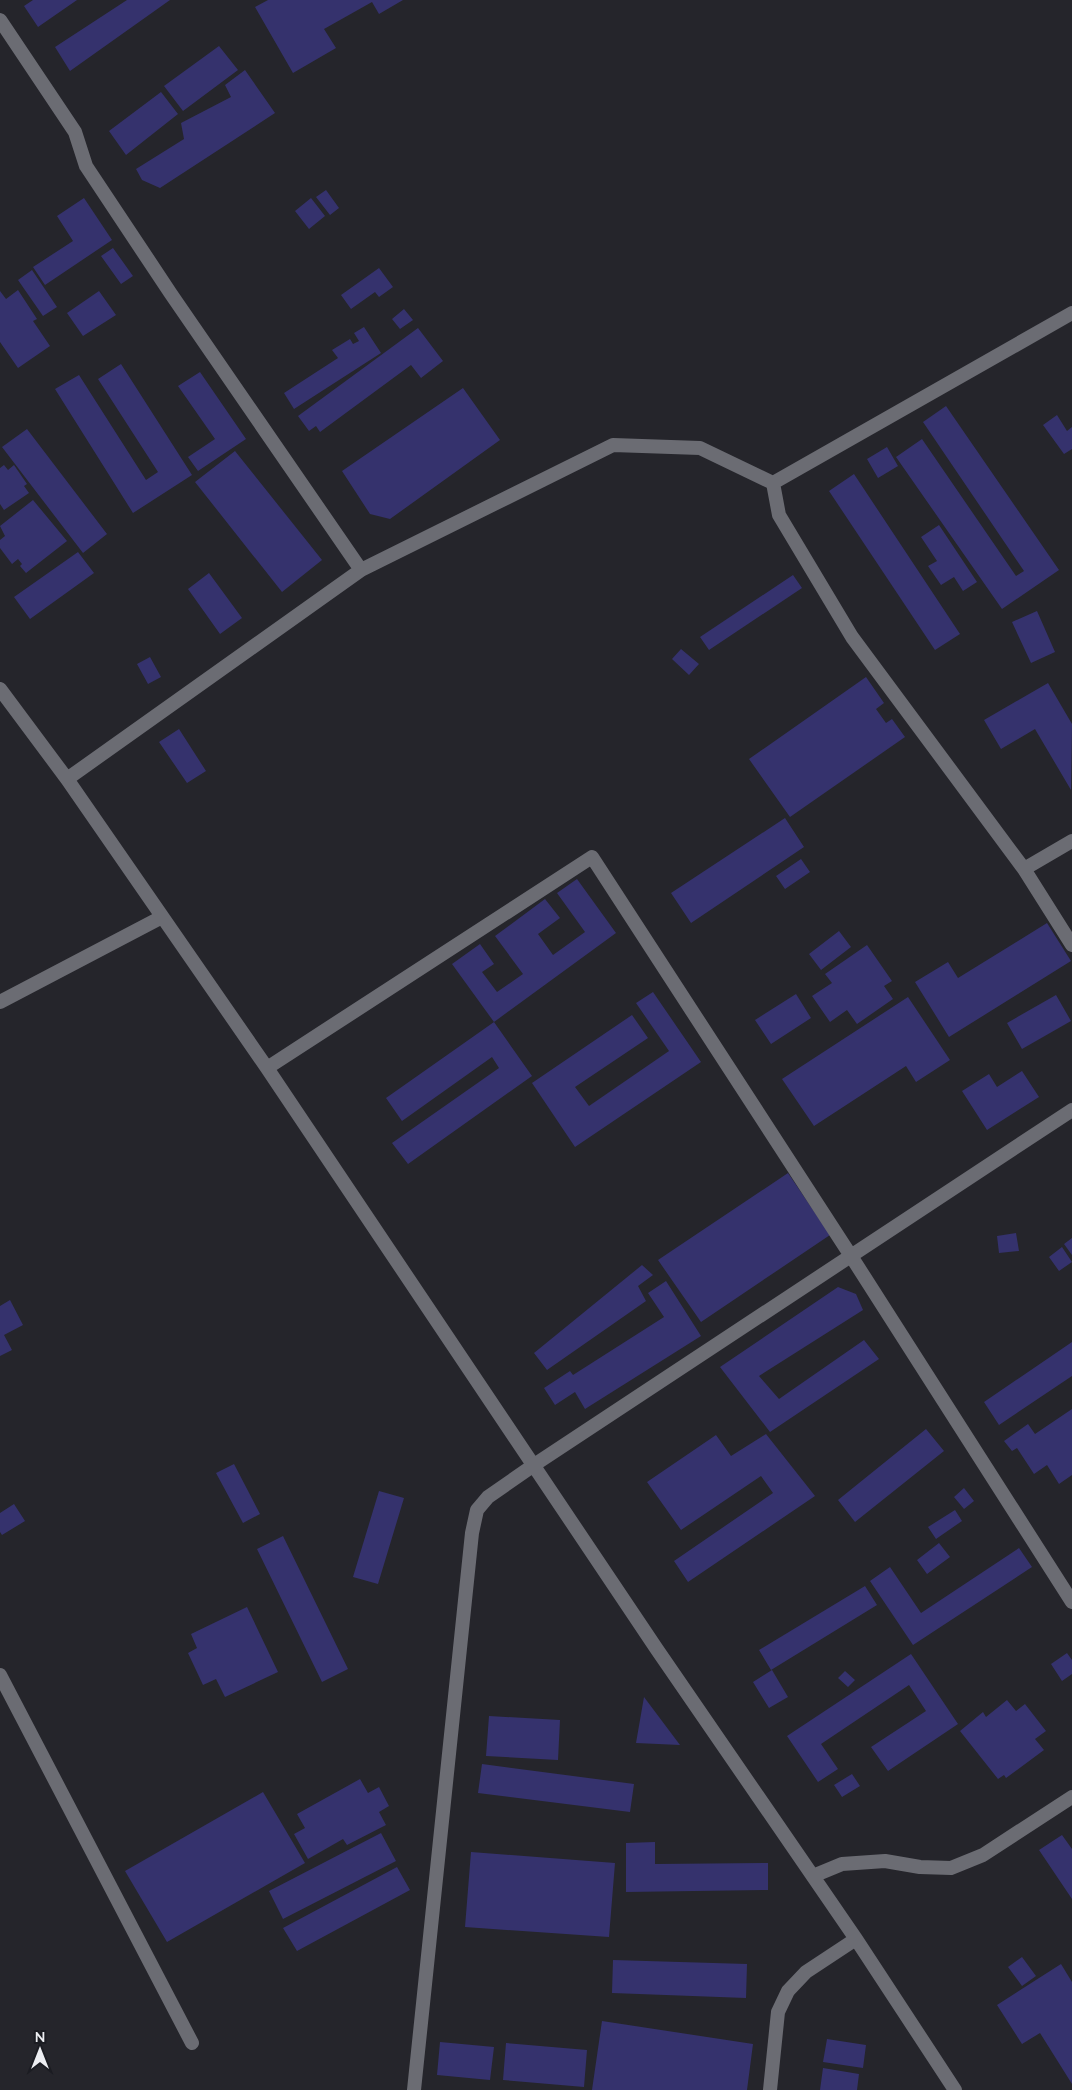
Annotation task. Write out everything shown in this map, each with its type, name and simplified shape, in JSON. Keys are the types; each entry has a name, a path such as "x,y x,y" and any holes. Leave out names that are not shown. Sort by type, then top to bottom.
{"street":[{"path":"0,20 75,132 86,166 361,570"},
{"path":"773,483 1072,312"},
{"path":"67,779 361,570 612,445 700,448 773,483"},
{"path":"773,483 779,515 852,637 1024,869 1072,945"},
{"path":"0,689 67,779 266,1068 656,1648 856,1938 955,2090"},
{"path":"1024,869 1072,841"},
{"path":"266,1068 592,856 1072,1602"},
{"path":"0,1002 162,917"},
{"path":"414,2090 472,1533 477,1510 488,1497 534,1466 1072,1110"},
{"path":"0,1675 192,2043"},
{"path":"813,1876 842,1864 885,1861 951,1868 983,1855 1072,1797"},
{"path":"770,2090 778,2012 788,1991 806,1972 856,1938"}],"building":[{"path":"33,0 77,0 38,27 24,6"},
{"path":"127,0 170,0 70,71 55,47"},
{"path":"268,0 403,0 379,14 372,2 324,29 336,48 293,73 255,7"},
{"path":"219,46 238,70 183,111 164,86"},
{"path":"245,70 275,113 160,188 142,180 136,169 184,139 181,123 231,97 225,85"},
{"path":"161,92 178,114 126,155 109,131"},
{"path":"326,190 339,208 330,215 316,197"},
{"path":"84,198 112,240 45,285 33,267 73,241 57,216"},
{"path":"311,198 325,216 309,229 295,211"},
{"path":"113,248 133,276 121,284 101,256"},
{"path":"379,268 393,287 379,297 375,292 351,309 341,295"},
{"path":"32,270 57,307 43,316 18,280"},
{"path":"18,290 37,319 33,321 50,346 18,368 0,342 0,291 6,299"},
{"path":"99,291 116,315 83,336 67,313"},
{"path":"404,309 413,320 400,329 392,319"},
{"path":"364,327 381,353 294,409 284,393 338,358 332,350 350,339 353,344 359,341 354,333"},
{"path":"418,328 443,361 421,378 411,365 320,432 316,426 309,431 298,416"},
{"path":"121,364 192,475 133,513 55,389 79,375 146,480 158,472 98,379"},
{"path":"200,372 246,439 198,471 188,457 215,439 178,386"},
{"path":"463,388 500,440 390,519 370,514 342,471"},
{"path":"946,406 1059,570 1002,609 896,457 922,439 1016,576 1024,571 923,422"},
{"path":"1057,415 1067,431 1072,427 1072,449 1064,454 1043,425"},
{"path":"27,429 107,534 83,553 2,447"},
{"path":"887,447 898,466 878,478 867,459"},
{"path":"235,451 322,560 282,592 195,482"},
{"path":"4,465 8,470 14,465 27,484 24,486 29,493 4,510 0,504 0,468"},
{"path":"854,474 960,634 935,650 829,491"},
{"path":"33,500 67,541 26,573 20,566 22,564 18,559 12,564 0,548 0,540 5,536 0,526"},
{"path":"939,525 977,582 963,591 954,577 941,585 928,566 937,561 921,537"},
{"path":"78,552 94,573 30,619 14,597"},
{"path":"209,573 242,618 220,634 188,589"},
{"path":"793,575 802,588 709,650 700,637"},
{"path":"1037,611 1055,652 1031,663 1012,622"},
{"path":"681,649 699,664 689,675 672,659"},
{"path":"150,657 161,677 148,684 137,664"},
{"path":"866,677 884,703 876,709 886,723 892,719 905,737 790,817 749,759"},
{"path":"1048,683 1072,724 1071,790 1035,729 1001,749 984,720"},
{"path":"179,729 206,771 187,783 159,742"},
{"path":"785,818 804,847 691,923 671,893"},
{"path":"801,859 810,872 785,889 776,876"},
{"path":"577,879 616,933 494,1022 452,964 480,944 494,964 482,972 497,992 523,974 495,936 545,899 560,918 538,934 553,955 585,932 557,893"},
{"path":"1047,923 1071,961 949,1037 915,982 948,962 958,978"},
{"path":"839,931 851,947 821,970 809,954"},
{"path":"867,945 892,981 884,986 893,999 857,1024 847,1010 830,1022 812,996 832,983 825,974"},
{"path":"653,992 701,1062 575,1147 532,1083 632,1015 648,1038 575,1087 589,1106 669,1051 636,1003"},
{"path":"796,994 811,1018 771,1044 755,1020"},
{"path":"1056,995 1071,1021 1022,1049 1007,1023"},
{"path":"908,997 950,1060 916,1082 906,1066 814,1126 782,1079"},
{"path":"494,1022 532,1076 408,1164 392,1143 499,1068 492,1057 402,1121 386,1098"},
{"path":"1022,1071 1039,1097 987,1130 962,1091 989,1074 997,1087"},
{"path":"788,1173 830,1235 701,1322 658,1260"},
{"path":"1016,1233 1019,1251 999,1253 997,1236"},
{"path":"1072,1238 1072,1255 1064,1244"},
{"path":"1062,1247 1072,1262 1059,1271 1049,1257"},
{"path":"642,1265 653,1275 638,1286 646,1301 547,1370 534,1353"},
{"path":"666,1281 701,1336 585,1409 575,1392 555,1405 544,1388 570,1371 573,1375 664,1317 648,1293"},
{"path":"838,1287 856,1294 863,1310 759,1376 779,1399 864,1340 879,1359 770,1432 720,1367"},
{"path":"10,1300 23,1325 4,1335 12,1350 0,1356 0,1306"},
{"path":"1072,1342 1072,1376 999,1425 984,1402"},
{"path":"1072,1409 1072,1475 1059,1484 1047,1465 1034,1474 1017,1448 1012,1451 1004,1441 1028,1424 1035,1434"},
{"path":"926,1429 944,1451 855,1522 838,1500"},
{"path":"766,1434 815,1496 688,1582 674,1561 773,1493 761,1476 681,1530 647,1482 716,1435 731,1456"},
{"path":"234,1464 260,1514 243,1523 216,1473"},
{"path":"964,1488 974,1501 964,1509 954,1497"},
{"path":"379,1491 404,1498 378,1584 353,1577"},
{"path":"14,1504 25,1521 2,1535 0,1532 0,1513"},
{"path":"955,1510 962,1521 936,1539 928,1527"},
{"path":"283,1536 348,1669 322,1682 257,1549"},
{"path":"939,1543 950,1557 927,1574 917,1560"},
{"path":"1019,1548 1032,1567 913,1645 870,1581 890,1567 921,1613"},
{"path":"865,1586 877,1605 771,1670 759,1650"},
{"path":"247,1607 278,1672 225,1697 216,1679 203,1685 188,1653 197,1648 191,1634"},
{"path":"1067,1653 1072,1660 1072,1674 1062,1681 1051,1664"},
{"path":"911,1654 958,1724 888,1771 871,1747 926,1711 909,1685 821,1744 838,1769 818,1782 787,1736"},
{"path":"772,1670 788,1697 769,1708 753,1682"},
{"path":"845,1671 855,1680 848,1687 838,1678"},
{"path":"644,1697 680,1745 636,1743"},
{"path":"1007,1700 1016,1711 1025,1704 1046,1731 1035,1739 1044,1750 1006,1778 1004,1775 998,1779 960,1731 983,1712 986,1717"},
{"path":"489,1716 560,1720 558,1760 486,1756"},
{"path":"482,1764 634,1784 630,1812 478,1793"},
{"path":"852,1774 860,1786 842,1797 834,1785"},
{"path":"360,1779 368,1793 379,1787 389,1806 379,1812 386,1825 347,1845 343,1839 308,1859 294,1834 305,1828 297,1814"},
{"path":"263,1792 305,1863 167,1942 125,1871"},
{"path":"381,1833 396,1861 283,1919 269,1891"},
{"path":"1062,1835 1072,1849 1072,1899 1039,1850"},
{"path":"655,1842 655,1864 768,1863 768,1890 626,1892 626,1843"},
{"path":"471,1852 615,1863 609,1937 465,1927"},
{"path":"397,1867 410,1890 297,1951 283,1928"},
{"path":"1022,1957 1036,1976 1022,1986 1008,1967"},
{"path":"613,1960 747,1964 746,1998 612,1993"},
{"path":"1061,1964 1072,1982 1072,2084 1040,2033 1022,2044 997,2005"},
{"path":"602,2021 753,2044 747,2090 592,2090"},
{"path":"827,2039 866,2045 863,2068 823,2062"},
{"path":"440,2042 494,2047 490,2080 437,2075"},
{"path":"506,2043 587,2050 584,2087 503,2080"},
{"path":"823,2068 859,2074 857,2090 820,2090"}]}
